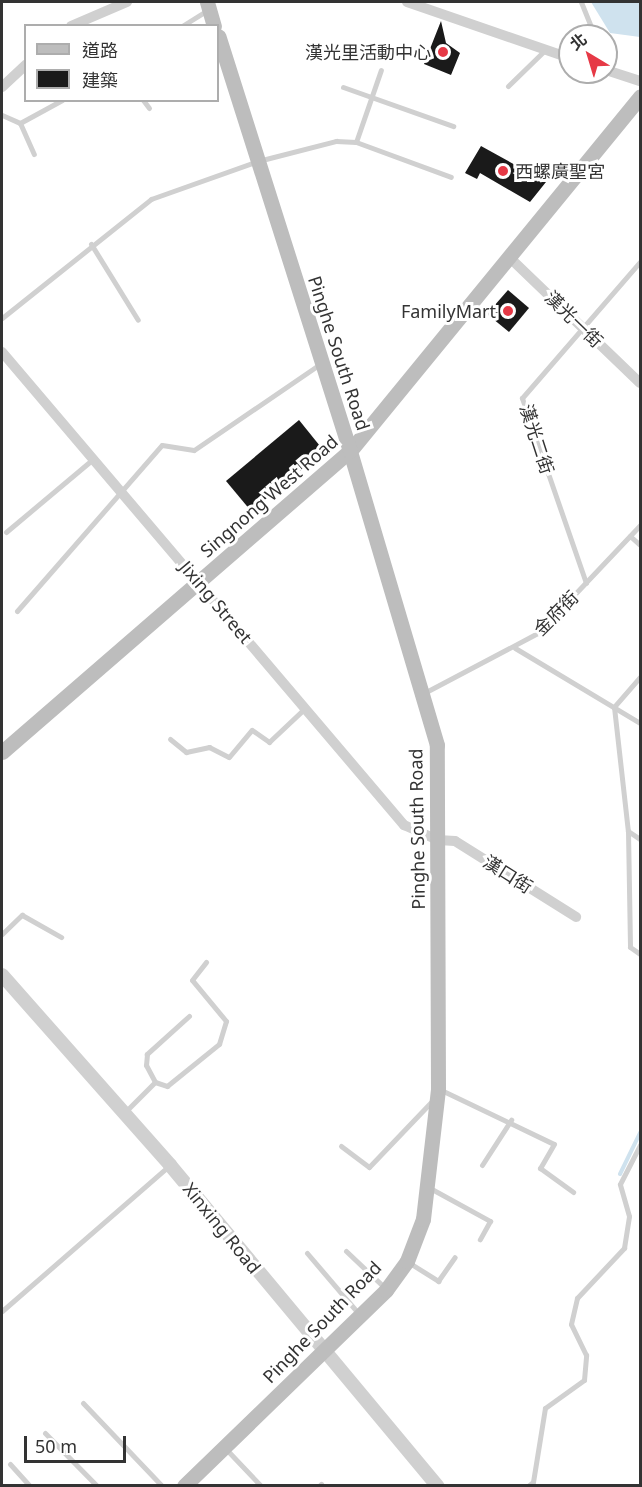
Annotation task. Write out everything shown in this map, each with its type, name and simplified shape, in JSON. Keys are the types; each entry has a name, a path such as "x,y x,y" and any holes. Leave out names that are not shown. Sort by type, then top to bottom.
{"main road":[{"path":"208,5 213,24"},
{"name":"Pinghe South Road","path":"191,1483 224,1447 386,1290 406,1261 423,1219 437,1093 436,745 350,452 320,364 219,39"},
{"name":"Singnong West Road","path":"2,752 350,452 640,96"}],"street":[{"path":"76,24 127,2"},
{"path":"407,2 558,54"},
{"path":"2,87 24,67"},
{"path":"618,72 640,81"},
{"name":"漢光一街","path":"508,256 640,383"},
{"name":"Jixing Street","path":"2,352 121,488 304,709 404,825 438,840"},
{"name":"漢口街","path":"438,840 455,841 576,917"},
{"name":"Xinxing Road","path":"2,975 170,1165 323,1353 435,1485"}],"lane":[{"path":"581,2 590,24"},
{"path":"184,24 208,5"},
{"path":"508,87 545,50"},
{"path":"356,142 381,70"},
{"path":"343,87 453,126"},
{"path":"20,123 58,102"},
{"path":"145,102 150,108"},
{"path":"2,115 20,123 34,154"},
{"path":"2,318 91,244 151,199 258,161 336,141 356,142 451,177"},
{"path":"91,244 138,320"},
{"name":"漢光二街","path":"586,583 522,398 640,262"},
{"path":"17,611 121,488 162,445 194,450 320,364"},
{"path":"6,532 95,458"},
{"name":"金府街","path":"422,693 515,648 538,633 640,525"},
{"path":"630,536 640,545"},
{"path":"515,648 640,723"},
{"path":"640,677 614,707 628,831 630,947 640,954"},
{"path":"170,739 186,752 209,747 229,757 252,730 269,742 304,709"},
{"path":"628,831 640,840"},
{"path":"2,934 22,915 61,937"},
{"path":"189,1016 147,1053 146,1065 155,1082 167,1086 219,1044 226,1021 192,980 206,962"},
{"path":"124,1113 155,1082"},
{"path":"341,1146 369,1167 437,1093 511,1120 554,1144 540,1168 573,1192"},
{"path":"482,1165 511,1120"},
{"path":"528,1485 533,1482 545,1408 584,1380 586,1355 571,1324 578,1298 624,1248 629,1216 620,1184 640,1146"},
{"path":"2,1311 170,1165"},
{"path":"427,1187 490,1221 480,1239"},
{"path":"346,1251 386,1290"},
{"path":"306,1253 360,1315"},
{"path":"406,1261 438,1281 455,1257"},
{"path":"83,1403 162,1485"},
{"path":"45,1433 97,1485"},
{"path":"224,1447 261,1485"},
{"path":"10,1464 30,1485"}],"water":[{"path":"591,2 640,2 640,37 618,34 618,24 604,24"}],"building":[{"name":"漢光里活動中心","path":"441,21 446,43 460,53 451,75 424,64"},
{"path":"481,146 546,182 530,202 480,173 477,179 465,173"},
{"name":"FamilyMart","path":"508,290 529,308 509,332 487,314"},
{"path":"299,420 324,451 251,511 226,481"}],"waterway":[{"path":"620,1174 640,1133"}],"place":[{"name":"漢光里活動中心","path":"443,52"},
{"name":"西螺廣聖宮","path":"503,171"},
{"name":"FamilyMart","path":"508,311"}]}
